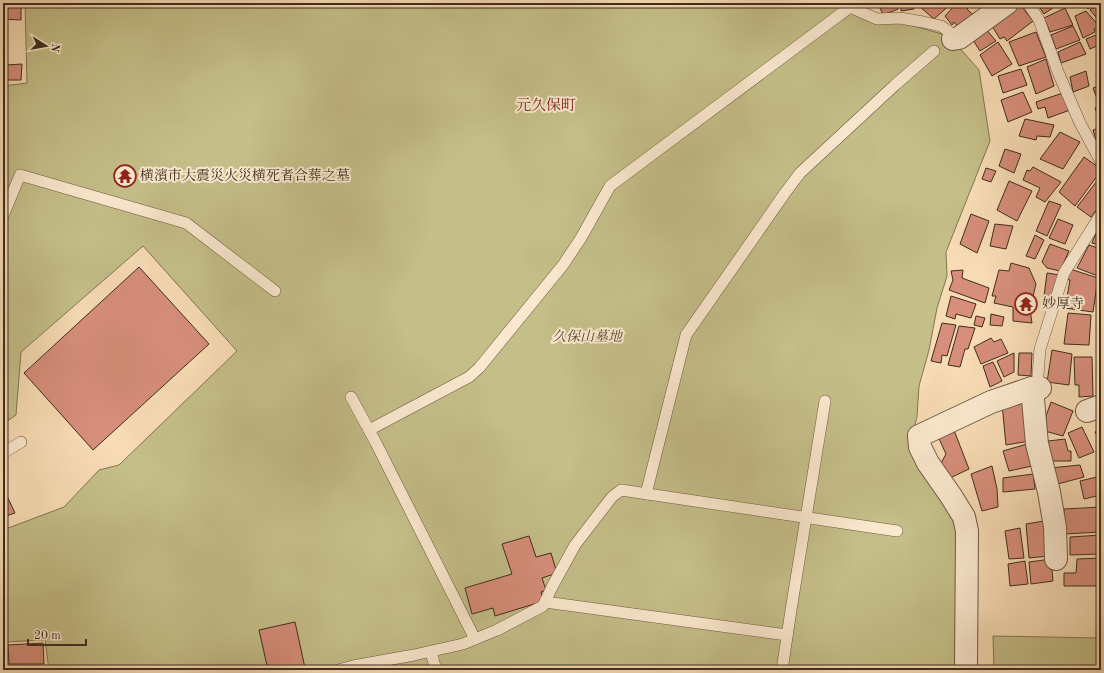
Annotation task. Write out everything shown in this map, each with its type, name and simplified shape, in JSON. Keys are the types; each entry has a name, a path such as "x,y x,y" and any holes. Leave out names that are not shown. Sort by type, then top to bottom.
{"street":[{"path":"956,38 1007,3"},
{"path":"966,670 967,531 964,517 928,463 920,447 919,436 991,402 1036,388 1037,444 1049,492 1055,526 1056,559"}],"lane":[{"path":"1028,3 1039,20 1058,72 1080,123 1101,162"},
{"path":"369,430 469,377 479,368 563,265 582,238 610,186 850,5 877,19 900,18 941,26 956,38"},
{"path":"646,494 686,335 784,193 800,173 895,84 934,51"},
{"path":"3,216 20,175 186,223 275,291"},
{"path":"1036,388 1040,349 1064,273 1101,214"},
{"path":"351,396 475,639"},
{"path":"782,670 805,517 825,401"},
{"path":"3,453 21,442"},
{"path":"338,670 431,652 463,644 497,630 543,606 576,545 612,497 621,490 897,531"},
{"path":"545,602 787,635"},
{"path":"431,652 436,670"}],"green space":[{"name":"久保山墓地","path":"25,3 857,3 863,14 896,21 949,36 979,70 990,141 946,252 947,276 937,308 929,350 919,386 917,417 912,436 957,513 959,670 49,670 45,640 5,642 3,648 3,530 64,507 99,470 119,465 237,351 143,246 21,352 16,415 3,424 3,305 5,300 3,299 3,86 27,83"},
{"path":"993,636 1099,638 1101,641 1101,670 994,670"}],"building":[{"path":"3,3 21,3 21,20 3,19"},
{"path":"878,3 898,3 898,9 883,15"},
{"path":"901,3 914,3 914,9 901,11"},
{"path":"922,3 952,3 934,19 919,6"},
{"path":"957,3 970,3 971,4 967,9 973,15 959,28 954,22 952,25 945,16"},
{"path":"1019,3 1033,21 1007,41 1004,37 1000,39 989,21 1007,12"},
{"path":"1037,3 1060,3 1044,14"},
{"path":"1082,3 1095,3 1088,9"},
{"path":"1101,3 1100,22 1090,10"},
{"path":"1065,8 1073,25 1050,32 1044,18"},
{"path":"1086,11 1099,26 1094,29 1095,32 1083,38 1075,16"},
{"path":"1073,26 1080,40 1056,49 1051,35"},
{"path":"985,28 996,41 980,51 971,37"},
{"path":"1036,32 1046,57 1019,66 1009,42"},
{"path":"1101,33 1101,44 1090,49 1086,39"},
{"path":"998,42 1012,64 992,76 980,55"},
{"path":"1080,42 1086,54 1061,63 1058,52"},
{"path":"1046,59 1054,86 1036,94 1027,67"},
{"path":"1100,63 1101,78 1099,78"},
{"path":"22,64 21,80 7,80 6,65"},
{"path":"1021,69 1027,85 1003,93 998,76"},
{"path":"1086,71 1089,86 1073,92 1070,77"},
{"path":"1101,85 1101,103 1099,104 1093,88"},
{"path":"1023,92 1032,112 1008,122 1001,100"},
{"path":"1063,93 1070,110 1048,118 1045,107 1038,109 1036,102"},
{"path":"1101,106 1101,124 1095,108"},
{"path":"1025,119 1054,125 1050,137 1037,136 1036,140 1019,136"},
{"path":"1101,127 1101,146 1098,147 1093,130"},
{"path":"1060,132 1080,142 1063,169 1040,159"},
{"path":"1005,149 1021,154 1014,173 999,166"},
{"path":"1084,157 1101,169 1101,171 1075,206 1059,192"},
{"path":"1033,167 1061,182 1045,202 1036,197 1040,188 1023,180 1027,170 1030,171"},
{"path":"986,168 996,171 991,182 982,179"},
{"path":"1009,181 1032,191 1017,221 997,210"},
{"path":"1097,181 1101,183 1101,204 1091,217 1077,207"},
{"path":"1049,201 1061,205 1047,236 1036,231"},
{"path":"971,214 989,221 977,253 960,244"},
{"path":"1058,219 1073,225 1065,244 1049,238"},
{"path":"995,224 1013,226 1006,249 990,246"},
{"path":"1096,233 1101,234 1101,246 1092,243"},
{"path":"1035,235 1044,240 1035,259 1026,256"},
{"path":"1050,244 1069,251 1060,271 1047,268 1042,262"},
{"path":"1089,245 1101,249 1101,270 1098,276 1077,268"},
{"path":"1011,263 1029,268 1036,284 1030,309 1032,323 1013,321 1013,307 994,303 996,296 992,296 999,270 1009,271"},
{"path":"139,267 209,344 93,450 24,373"},
{"path":"1070,269 1098,278 1093,312 1065,308 1070,280 1065,279"},
{"path":"963,270 962,278 989,288 985,303 949,290 953,280 951,271"},
{"path":"1047,273 1060,275 1049,306 1043,304"},
{"path":"951,296 976,304 971,318 956,314 955,319 946,316"},
{"path":"1068,313 1091,315 1089,345 1064,344"},
{"path":"991,314 1004,317 1002,326 990,325"},
{"path":"976,316 985,318 982,327 974,325"},
{"path":"942,323 956,325 947,356 942,355 941,363 931,361"},
{"path":"959,326 975,328 968,349 965,349 960,367 948,365"},
{"path":"991,338 994,342 1001,339 1008,353 981,364 974,347"},
{"path":"1052,350 1072,354 1069,385 1047,382"},
{"path":"1014,353 1014,372 1004,377 997,361"},
{"path":"1019,353 1032,353 1031,376 1018,375"},
{"path":"1074,357 1092,357 1093,396 1079,397 1079,385 1075,385"},
{"path":"993,362 1002,381 990,387 983,366"},
{"path":"1024,401 1030,441 1006,445 1002,404"},
{"path":"1051,402 1073,411 1063,436 1041,430"},
{"path":"952,425 969,469 948,479 940,465 946,454 936,432"},
{"path":"1082,427 1094,452 1079,458 1068,433"},
{"path":"1101,428 1101,443 1095,432"},
{"path":"1065,439 1068,451 1071,451 1071,461 1049,461 1048,441"},
{"path":"1027,444 1032,466 1009,471 1003,451"},
{"path":"1080,465 1084,477 1054,485 1050,468"},
{"path":"992,466 997,489 998,507 982,511 971,474"},
{"path":"1033,474 1035,489 1003,492 1003,478"},
{"path":"1101,476 1101,495 1084,499 1080,481"},
{"path":"7,496 15,513 3,517 3,498"},
{"path":"1101,507 1101,532 1064,534 1064,509"},
{"path":"1044,521 1049,556 1029,558 1026,524"},
{"path":"1020,528 1024,558 1009,559 1005,531"},
{"path":"1101,535 1101,554 1070,555 1070,537"},
{"path":"529,536 536,557 551,553 557,573 542,578 546,590 541,592 544,601 495,616 493,608 472,614 465,588 512,574 502,544"},
{"path":"1101,558 1101,586 1064,586 1064,573 1076,573 1077,559"},
{"path":"1051,559 1053,581 1031,584 1029,562"},
{"path":"1025,561 1028,584 1010,586 1008,564"},
{"path":"295,622 305,668 295,670 268,670 259,630"},
{"path":"43,643 44,664 9,664 8,645"}],"place":[{"name":"横濱市大震災火災横死者合葬之墓","path":"125,176"},
{"name":"妙厚寺","path":"1026,304"}],"district":[{"name":"元久保町","path":"546,106"}]}
